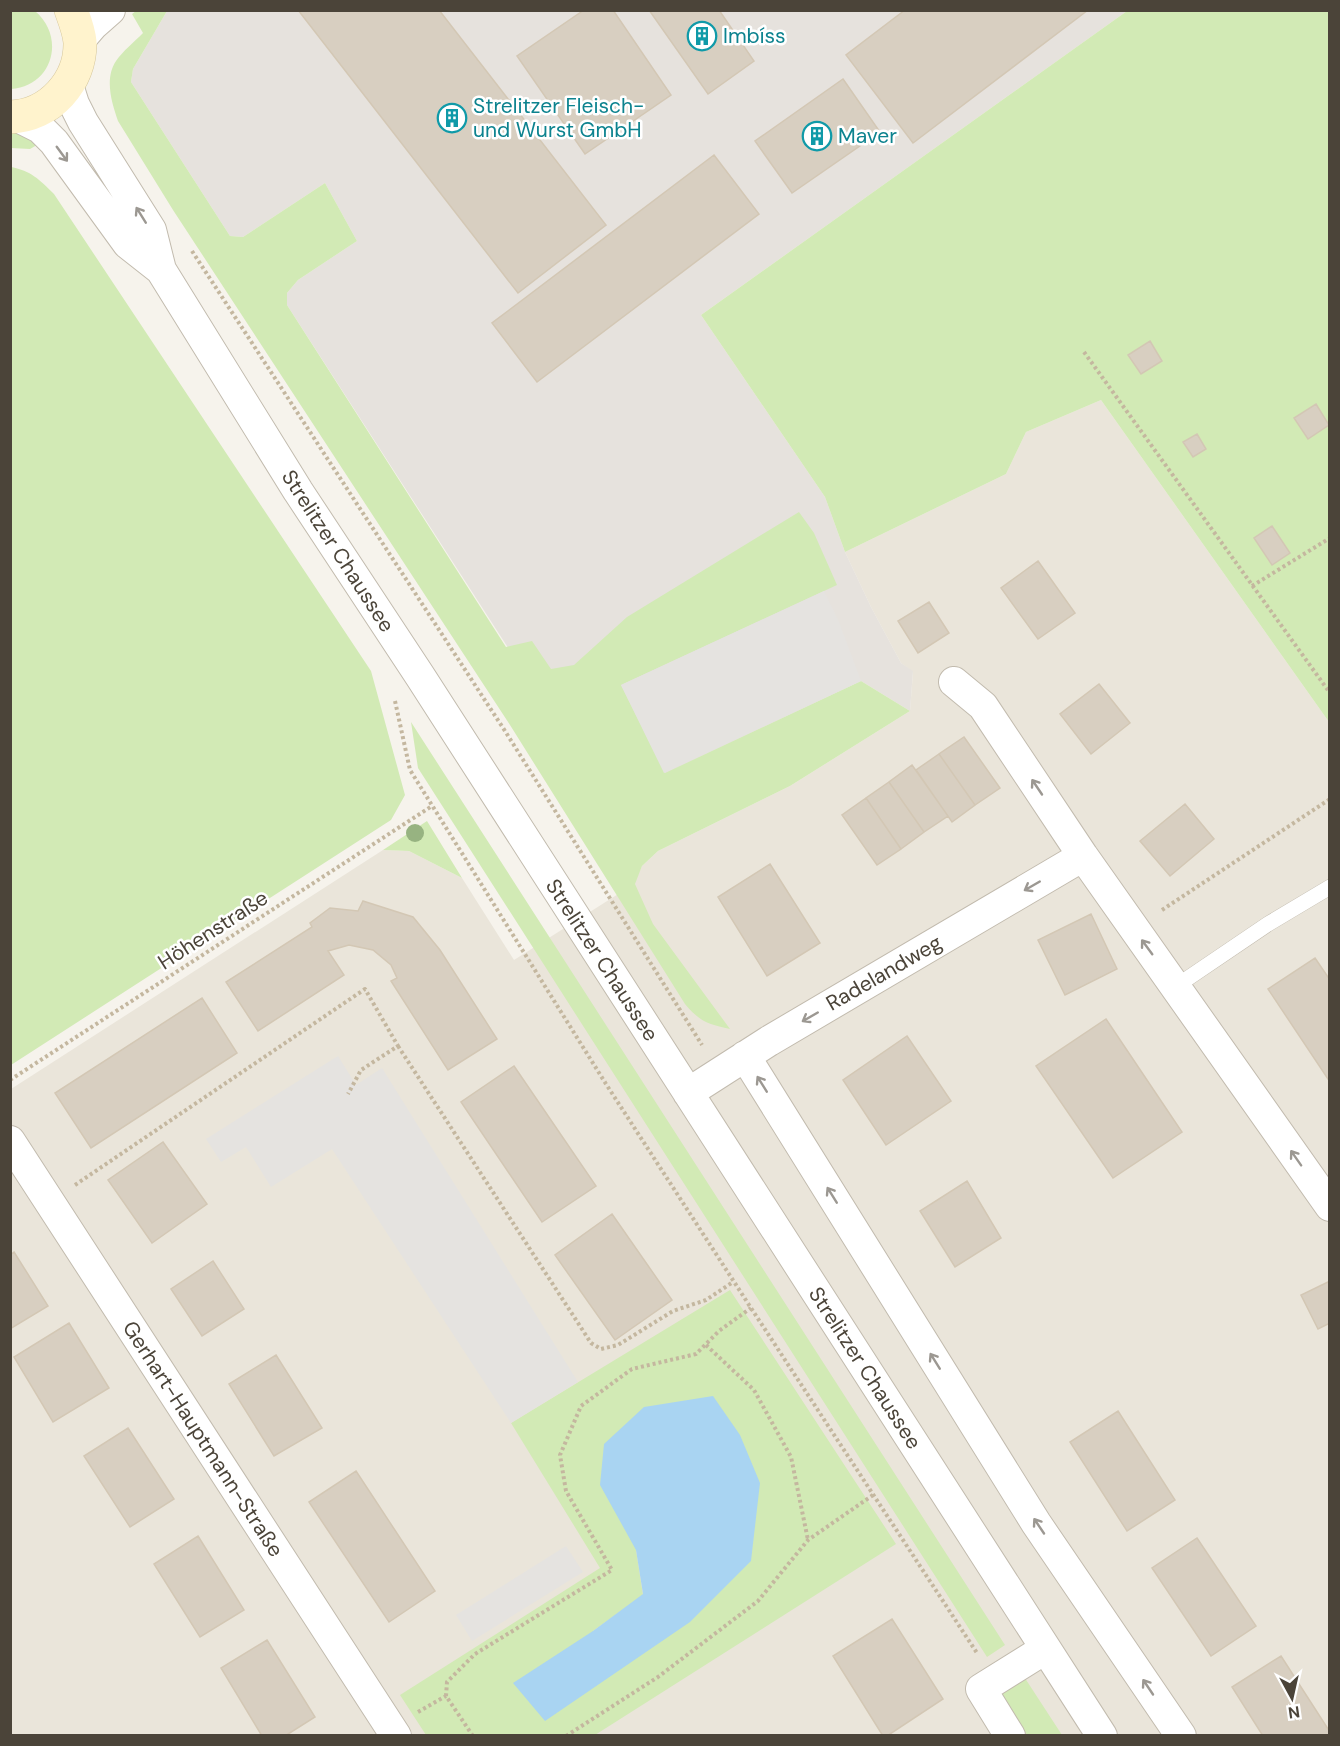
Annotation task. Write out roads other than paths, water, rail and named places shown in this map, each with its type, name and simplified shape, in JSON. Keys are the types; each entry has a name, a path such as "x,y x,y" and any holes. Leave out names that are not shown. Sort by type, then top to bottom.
{"main road":[{"name":"Strelitzer Chaussee","path":"14,117 33,113 46,106 68,85 78,63 76,25"}],"street":[{"path":"76,25 93,25 110,10"},
{"name":"Strelitzer Chaussee","path":"68,85 82,122 151,230 160,270"},
{"name":"Strelitzer Chaussee","path":"14,117 40,128 54,142 128,244 160,270 298,491 420,675 1102,1736"},
{"path":"954,682 983,706 1083,856 1329,1206"},
{"name":"Radelandweg","path":"688,1093 745,1056 1083,856"},
{"path":"745,1056 1036,1523 1181,1736"},
{"name":"Gerhart-Hauptmann-Straße","path":"10,1141 396,1736"},
{"path":"1010,1736 981,1689 1045,1649"}],"lane":[{"path":"1175,987 1268,924 1329,887"}],"water":[{"path":"713,1396 740,1435 760,1483 751,1561 690,1622 545,1721 513,1683 593,1631 643,1594 636,1550 600,1485 604,1444 644,1407"}],"place":[{"name":"Imbíss","path":"702,36"},
{"name":"Strelitzer Fleisch- und Wurst GmbH","path":"452,118"},
{"name":"Maver","path":"817,136"}]}
